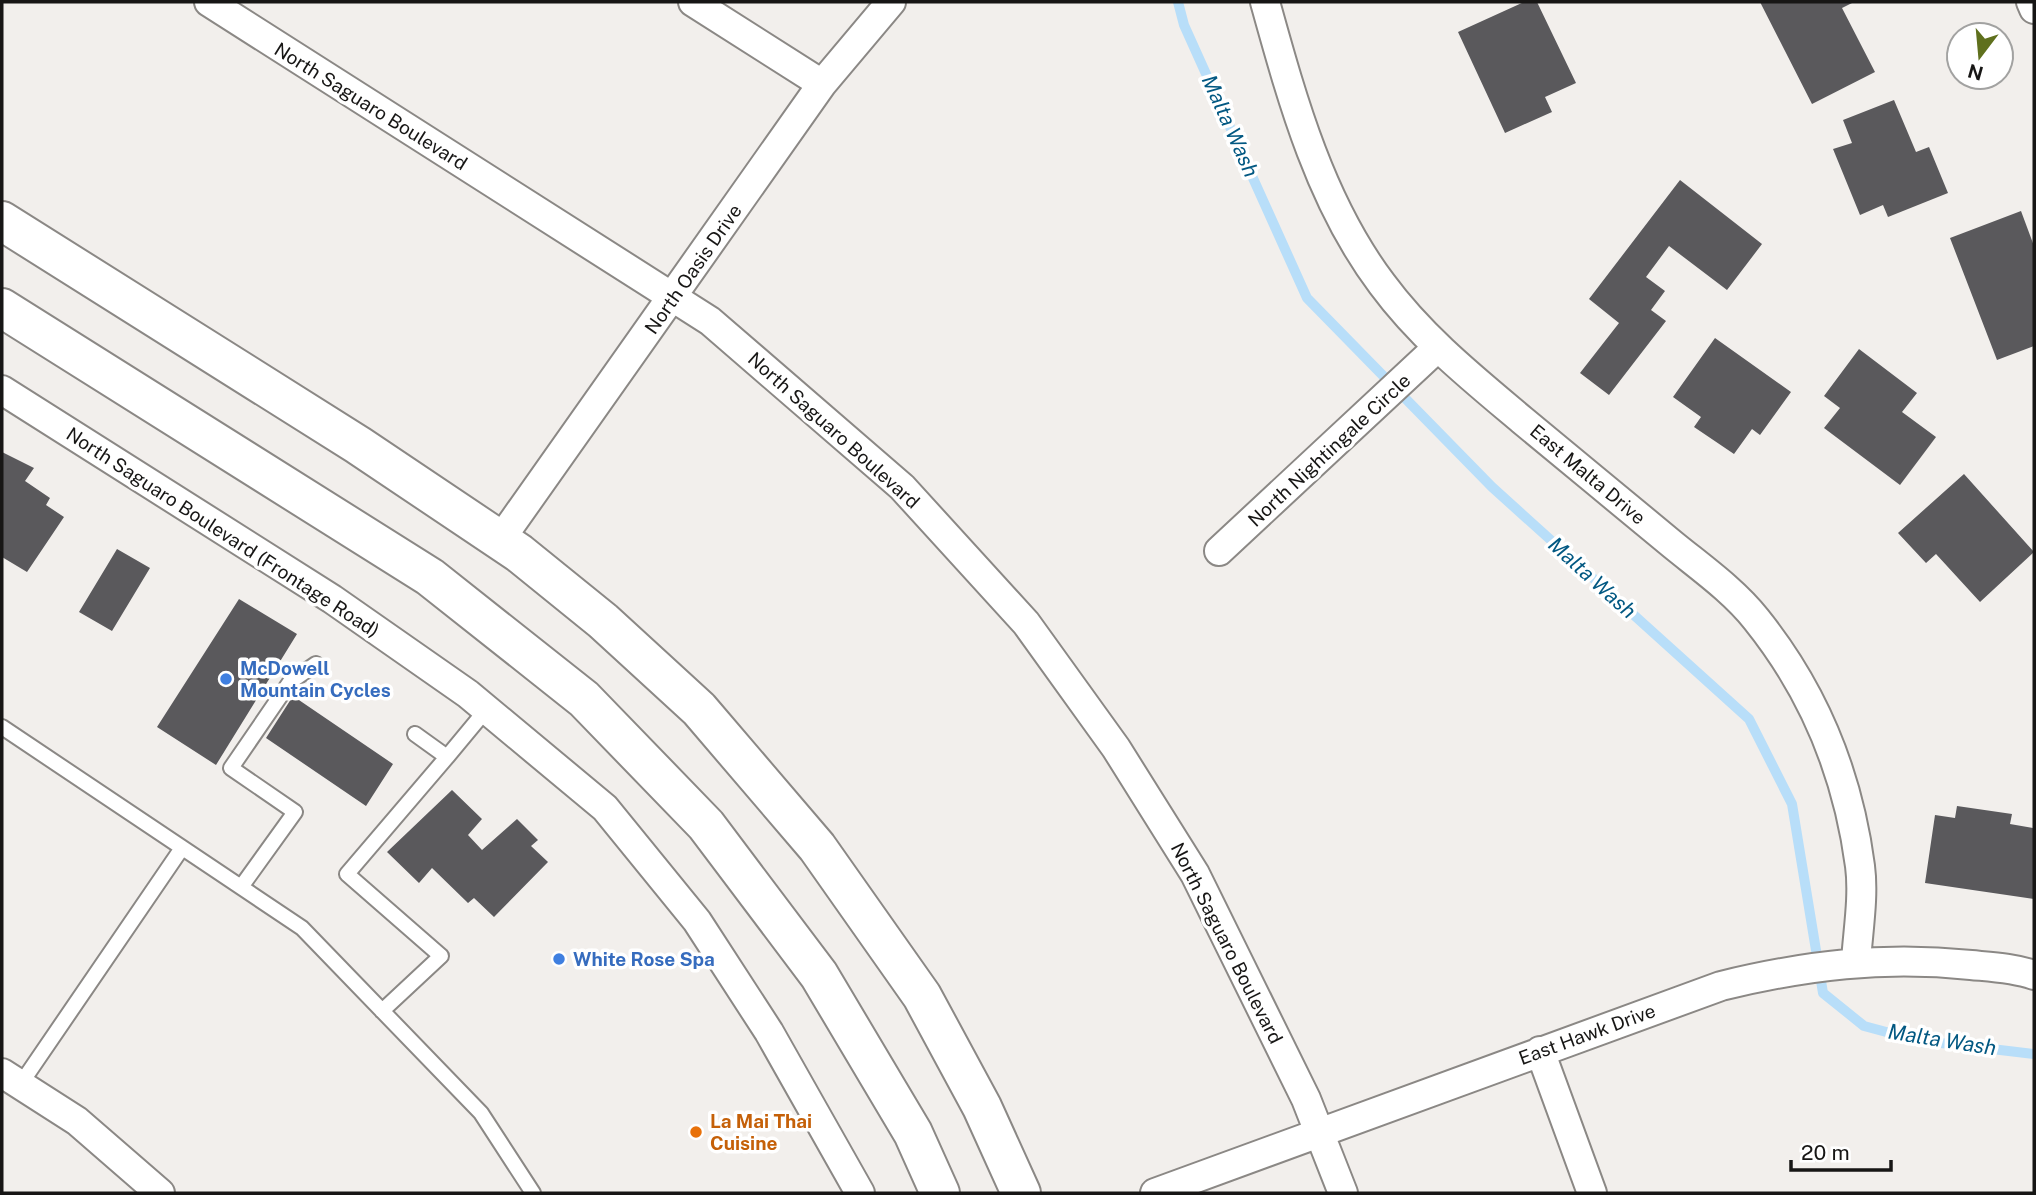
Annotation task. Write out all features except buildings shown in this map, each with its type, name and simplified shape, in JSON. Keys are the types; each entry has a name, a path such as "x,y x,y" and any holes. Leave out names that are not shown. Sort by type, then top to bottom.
{"main road":[{"path":"2,221 358,445 500,540 603,621 699,709 817,847 922,996 982,1107 1021,1193"},
{"path":"2,309 430,577 584,699 706,825 819,975 913,1133 940,1193"}],"street":[{"name":"North Saguaro Boulevard","path":"209,2 710,321 902,487 1026,623 1116,748 1195,874 1306,1099 1343,1193"},
{"path":"693,2 822,84"},
{"name":"North Oasis Drive","path":"500,540 822,84 891,2"},
{"name":"East Malta Drive","path":"1265,2 1304,135 1345,223 1381,284 1438,347 1713,578 1755,617 1793,672 1822,724 1845,786 1860,870 1856,961"},
{"path":"2031,2 2034,9"},
{"name":"North Nightingale Circle","path":"1219,551 1438,347"},
{"name":"North Saguaro Boulevard (Frontage Road)","path":"2,390 332,599 486,710 605,808 698,921 769,1032 860,1193"},
{"name":"East Hawk Drive","path":"1155,1193 1721,986 1787,970 1856,961 1939,962 2018,970 2034,975"},
{"path":"1539,1051 1592,1193"},
{"path":"11,1079 77,1121 160,1193"}],"lane":[{"path":"241,887 295,812 231,768 290,682 316,664"},
{"path":"382,1011 441,956 347,874 486,710"},
{"path":"2,727 302,928 481,1113 533,1193"},
{"path":"415,734 447,757"},
{"path":"11,1079 181,848"}],"waterway":[{"name":"Malta Wash","path":"1178,2 1184,25 1307,298 1492,487 1749,719 1792,804 1823,993 1864,1026 1916,1040 2034,1054"}],"place":[{"name":"McDowell Mountain Cycles","path":"226,679"},
{"name":"White Rose Spa","path":"559,959"},
{"name":"La Mai Thai Cuisine","path":"696,1132"}]}
